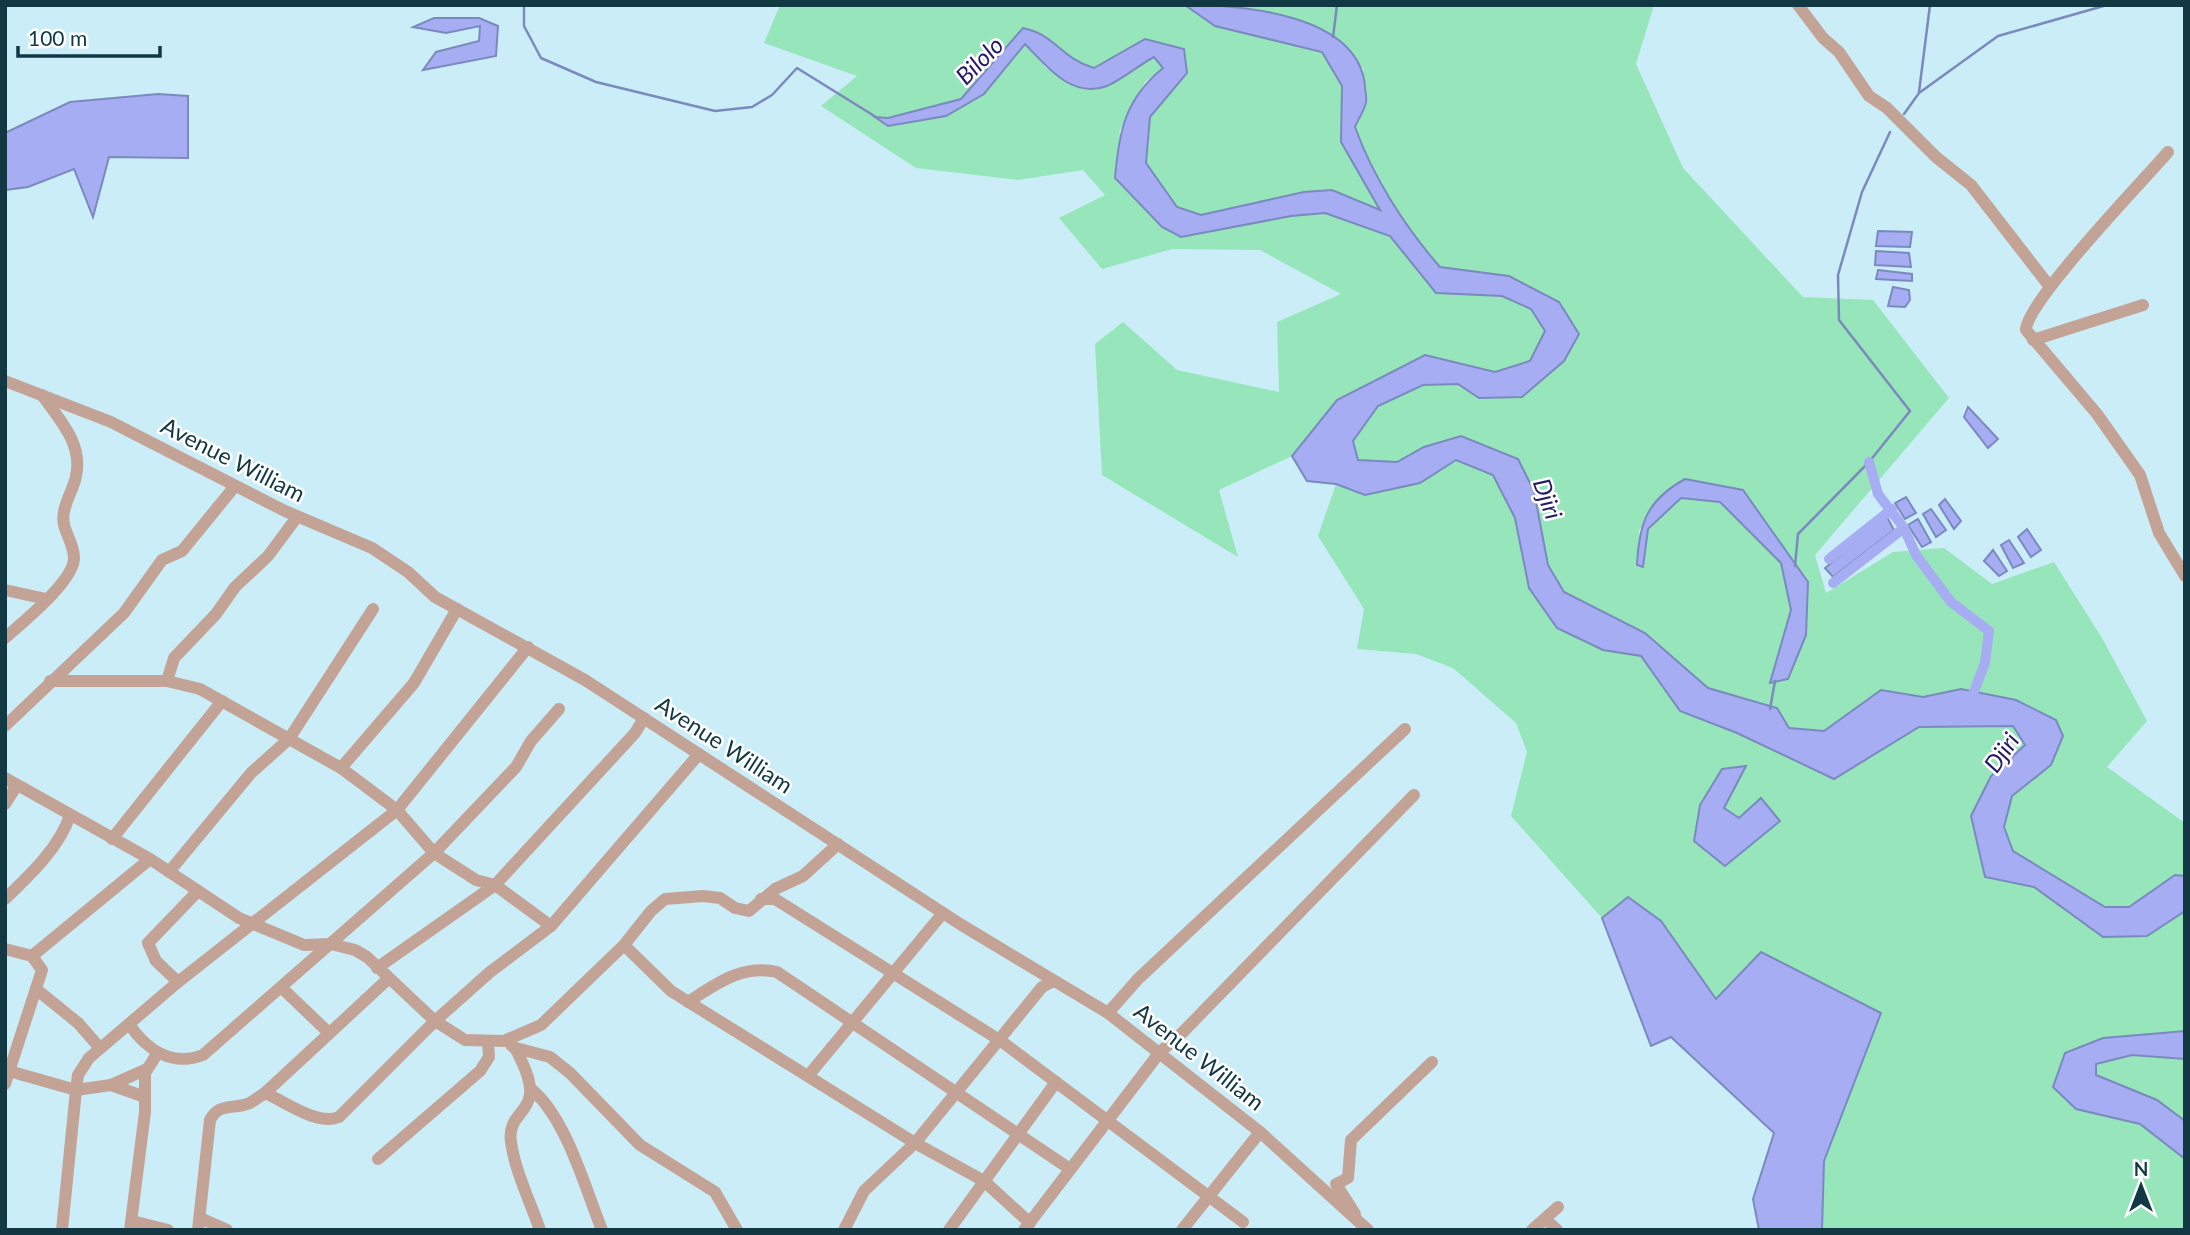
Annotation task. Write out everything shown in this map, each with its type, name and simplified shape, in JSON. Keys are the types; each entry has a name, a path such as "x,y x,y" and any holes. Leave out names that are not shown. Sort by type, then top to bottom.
{"street":[{"path":"1798,5 1839,52 1869,96 1887,108 1936,157 1971,185 2050,287"},
{"path":"2168,152 2050,287 2027,320 2026,330 2097,414 2140,475 2159,533 2185,576"},
{"path":"2033,340 2143,305"},
{"name":"Avenue William","path":"5,381 111,422 297,517 332,528 372,548 408,572 435,597 528,647 644,718 943,913 1108,1013 1260,1132 1364,1226"},
{"path":"5,638 69,574 74,561 73,546 65,533 63,514 79,460 72,437 42,395"},
{"path":"5,726 124,612 162,560 182,551 235,486"},
{"path":"167,681 174,658 216,614 235,587 268,556 297,517"},
{"path":"5,590 46,599"},
{"path":"169,872 251,774 289,739 373,609"},
{"path":"341,768 414,683 457,609"},
{"path":"62,1230 76,1090 82,1067 100,1048 178,982 397,810 528,647"},
{"path":"50,681 167,681 200,689 341,768 397,810 434,853 476,880 495,885 551,926"},
{"path":"112,839 222,701"},
{"path":"129,1024 144,1045 158,1055 192,1059 203,1055 283,989 434,853 516,767 531,741 559,709"},
{"path":"377,968 495,885 635,733 644,718"},
{"path":"1108,1013 1138,979 1405,729"},
{"path":"265,1093 320,1118 331,1120 340,1117 435,1021 490,972 551,926 699,754"},
{"path":"5,778 150,859 252,924 304,945 331,944 355,950 435,1021 465,1040 510,1044 550,1058 570,1073 640,1145 715,1192 737,1230"},
{"path":"5,804 18,785"},
{"path":"624,945 662,984 688,1002 915,1143 984,1181 1027,1226 1160,1052 1182,1033 1414,795"},
{"path":"5,899 42,860 62,833 70,815"},
{"path":"510,1044 541,1025 624,945 651,911 665,899 703,896 719,898 745,911 752,909 761,899 803,876 838,844"},
{"path":"32,956 150,859"},
{"path":"178,982 156,961 148,943 198,891"},
{"path":"761,899 772,897 1001,1041 1243,1222"},
{"path":"808,1076 943,913"},
{"path":"5,949 32,956 42,970 7,1078 76,1090 111,1085 147,1069 158,1055"},
{"path":"688,1002 740,972 758,968 776,972 1070,1169"},
{"path":"227,1230 199,1224 210,1120 214,1112 225,1106 250,1103 265,1093 388,979"},
{"path":"844,1230 864,1191 915,1143 1001,1041 1042,987 1054,981"},
{"path":"36,989 78,1023 100,1048"},
{"path":"283,989 329,1033"},
{"path":"378,1159 481,1071 489,1056 488,1042"},
{"path":"510,1044 529,1074 532,1096 516,1123 511,1140 540,1230"},
{"path":"1364,1226 1336,1184 1348,1178 1351,1140 1432,1062"},
{"path":"147,1069 131,1225 168,1230"},
{"path":"949,1230 1056,1082"},
{"path":"111,1085 145,1097"},
{"path":"531,1089 542,1098 552,1114 602,1230"},
{"path":"1182,1230 1260,1132"},
{"path":"1532,1230 1558,1207"},
{"path":"1545,1219 1557,1230"}],"green space":[{"path":"780,5 1185,5 1215,26 1322,52 1342,86 1341,142 1381,211 1258,201 1201,215 1177,207 1146,164 1150,117 1187,73 1146,39 1094,68 1074,59 1044,36 1024,28 961,99 888,118 877,117 888,126 984,94 1025,44 1047,69 1106,86 1154,57 1163,68 1145,82 1119,132 1181,237 1291,216 1325,213 1390,236 1436,293 1502,296 1531,309 1546,332 1531,361 1495,372 1425,355 1337,400 1292,456 1219,490 1238,557 1102,475 1095,344 1123,322 1177,370 1279,392 1277,322 1341,294 1260,250 1172,249 1102,269 1059,218 1105,195 1083,170 1018,180 916,168 821,106 857,76 764,43"},
{"path":"1217,5 1654,5 1636,64 1683,168 1803,297 1873,300 1949,398 1815,555 1826,593 1893,552 1944,548 1992,584 2054,562 2102,638 2147,721 2107,767 2185,823 2185,876 2175,876 2129,907 2105,907 2013,851 2004,827 2012,796 2051,765 2056,720 2017,700 1961,689 1923,697 1881,690 1824,731 1789,728 1777,708 1708,688 1645,633 1564,592 1548,565 1534,491 1424,447 1397,462 1358,460 1353,442 1378,406 1423,385 1458,384 1479,398 1579,334 1509,276 1440,267 1427,252 1381,183 1355,127 1366,102 1363,68","holes":["1685,479 1744,490 1808,582 1770,682 1791,610 1781,563 1720,502 1681,498 1648,529 1644,566 1639,530"]},
{"path":"1456,460 1494,475 1515,518 1529,588 1603,650 1641,656 1680,711 1737,733 1834,779 1919,727 2013,726 2025,745 1991,776 1985,877 2034,887 2103,937 2147,936 2185,911 2185,1031 2103,1038 2076,1109 2140,1124 2185,1159 2185,1230 1822,1230 1824,1161 1881,1013 1716,999 1661,921 1629,897 1602,918 1511,816 1527,752 1516,723 1453,668 1416,654 1357,649 1364,609 1318,536 1336,484 1366,495 1420,483","holes":["1746,766 1724,808 1739,818 1694,841 1700,806 1722,769"]},
{"path":"2132,1055 2185,1059 2185,1121 2157,1100 2096,1075 2096,1064"}],"water":[{"path":"1185,5 1266,12 1320,29 1342,43 1358,62 1365,86 1365,105 1355,127 1362,146 1391,201 1427,252 1440,267 1509,276 1559,302 1579,334 1564,361 1522,397 1479,398 1458,384 1423,385 1378,406 1353,441 1358,460 1397,462 1424,447 1461,436 1518,459 1534,491 1548,565 1564,592 1645,633 1708,688 1777,708 1789,728 1824,731 1881,690 1923,697 1961,689 2016,700 2056,720 2063,736 2051,765 2012,796 2004,827 2013,851 2105,907 2129,907 2175,875 2185,876 2185,911 2147,936 2103,937 2034,887 1985,877 1971,816 1991,776 2025,745 2013,726 1919,727 1834,779 1737,733 1680,711 1641,656 1603,650 1557,628 1529,588 1515,518 1493,475 1456,460 1420,483 1365,495 1336,484 1307,481 1292,456 1337,400 1425,355 1495,372 1530,361 1545,331 1531,309 1502,296 1436,293 1390,236 1325,213 1291,216 1181,237 1162,227 1115,178 1126,117 1140,92 1163,68 1154,57 1107,86 1083,88 1051,71 1025,44 984,94 946,116 888,126 875,117 888,118 961,99 1023,28 1044,36 1074,59 1094,68 1145,39 1184,49 1187,73 1150,117 1146,163 1177,207 1201,215 1304,192 1332,190 1380,210 1341,142 1342,86 1322,52 1215,26"},
{"path":"434,18 479,18 498,26 496,56 423,70 436,52 479,41 480,26 446,33 413,27"},
{"path":"158,94 188,96 188,158 109,157 93,217 74,169 28,187 5,190 5,133 70,102"},
{"path":"1878,231 1912,232 1910,247 1876,246"},
{"path":"1876,251 1909,253 1911,267 1875,265"},
{"path":"1878,270 1912,274 1912,281 1876,279"},
{"path":"1893,287 1909,290 1910,300 1905,307 1888,306"},
{"path":"1968,407 1998,439 1988,448 1964,417"},
{"path":"1685,479 1743,490 1808,582 1806,635 1788,679 1770,683 1791,610 1781,563 1720,502 1681,498 1648,529 1643,567 1637,565 1640,537 1648,514 1662,495"},
{"path":"1906,497 1916,513 1905,519 1895,503"},
{"path":"1945,499 1961,521 1954,529 1939,505"},
{"path":"1931,509 1946,530 1936,537 1923,514"},
{"path":"1887,517 1894,530 1833,577 1825,568"},
{"path":"1918,519 1931,542 1922,547 1908,525"},
{"path":"2027,529 2041,550 2031,557 2018,537"},
{"path":"2009,540 2024,563 2013,568 2001,545"},
{"path":"1993,550 2007,571 1999,576 1984,561"},
{"path":"1746,766 1724,808 1739,818 1761,798 1780,821 1725,866 1694,841 1700,805 1722,769"},
{"path":"1628,897 1661,921 1716,999 1761,952 1881,1013 1824,1161 1822,1230 1759,1230 1753,1199 1774,1133 1671,1037 1651,1046 1602,918"},
{"path":"2185,1031 2185,1059 2132,1055 2096,1064 2096,1075 2157,1100 2185,1121 2185,1159 2140,1124 2076,1109 2053,1087 2065,1053 2103,1038"}],"waterway":[{"name":"Bilolo","path":"524,5 524,26 541,58 596,82 715,111 752,107 772,95 797,68 876,117"},
{"path":"1333,37 1337,5"},
{"path":"1919,92 1930,5"},
{"path":"1904,114 1919,93 1998,36 2107,5"},
{"path":"1795,566 1798,534 1869,462 1910,411 1839,320 1838,275 1862,192 1890,132"},
{"path":"1869,462 1878,494 1904,528 1916,555 1951,602 1989,631 1985,663 1970,702"},
{"path":"1829,559 1892,509"},
{"path":"1833,583 1904,528"},
{"path":"1770,709 1775,681"}],"water label":[{"name":"Djiri","path":"1547,499"},
{"name":"Djiri","path":"2002,753"}]}
